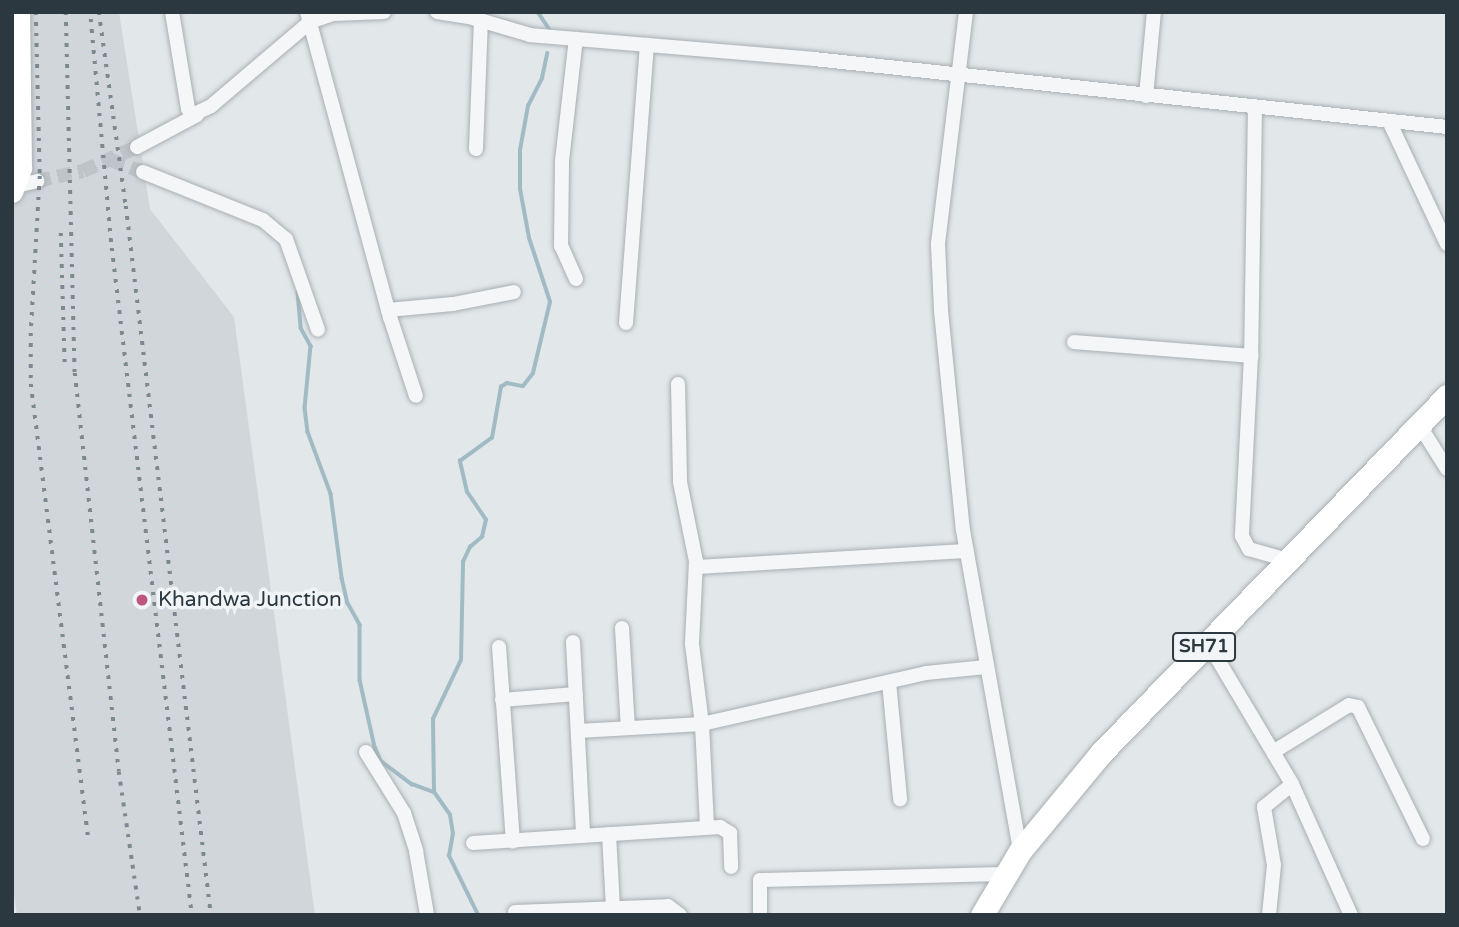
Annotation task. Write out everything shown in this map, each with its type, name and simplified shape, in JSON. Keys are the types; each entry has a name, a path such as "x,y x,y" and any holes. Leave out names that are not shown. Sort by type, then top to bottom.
{"highway":[{"name":"SH71","path":"982,915 1020,851 1102,752 1447,396"}],"main road":[{"path":"19,12 22,186"}],"street":[{"path":"172,12 188,109 192,115 197,115"},
{"path":"137,147 197,115 309,17 384,12"},
{"path":"437,12 481,20 530,35 814,60 1447,127"},
{"path":"966,12 956,77 938,244 946,366 967,551 1020,851"},
{"path":"1146,96 1154,12"},
{"path":"309,17 388,310 416,396"},
{"path":"476,149 481,20"},
{"path":"576,39 562,161 561,234 561,246 576,279"},
{"path":"626,323 647,45"},
{"path":"1255,108 1251,356 1242,541 1249,549 1288,560"},
{"path":"1389,121 1447,244"},
{"path":"143,172 263,220 286,239 318,330"},
{"path":"388,310 453,304 514,292"},
{"path":"1074,342 1251,356"},
{"path":"678,384 680,482 696,567 692,644 702,724 707,827"},
{"path":"1418,423 1447,469"},
{"path":"696,567 967,551"},
{"path":"622,628 628,728"},
{"path":"573,642 583,836"},
{"path":"1208,643 1292,784 1351,915"},
{"path":"499,647 513,841"},
{"path":"578,730 702,724 926,673 986,667"},
{"path":"889,682 900,799"},
{"path":"502,700 576,694"},
{"path":"1273,752 1349,705 1358,706 1423,839"},
{"path":"366,752 398,798 404,813 416,851 427,915"},
{"path":"1269,915 1274,865 1264,807 1292,784"},
{"path":"474,843 707,827 727,828 730,833 732,867"},
{"path":"609,834 613,907"},
{"path":"760,915 760,880 1006,874"},
{"path":"515,912 668,906 680,915"}],"shaded area":[{"name":"Khandwa Junction","path":"27,12 119,12 150,209 234,317 315,915 17,915 12,883 12,205 27,192"}],"waterway":[{"path":"538,12 550,30"},
{"path":"478,915 449,856 453,834 450,815 434,792 433,719 461,660 463,562 470,547 482,537 486,520 467,492 460,461 492,438 501,387 507,383 523,386 533,373 550,302 529,238 520,189 520,150 528,106 542,78 547,54"},
{"path":"298,292 301,328 311,346 305,408 308,432 331,494 342,578 348,603 360,625 360,680 375,747 381,761 412,784 434,792"}],"tunnel":[{"path":"37,181 83,171 137,147"},
{"path":"111,160 143,172"}],"railway":[{"path":"36,12 40,176 31,333 31,384 89,840"},
{"path":"66,12 75,373 119,772 140,915"},
{"path":"99,12 126,206 211,915"},
{"path":"91,19 112,248 192,915"},
{"path":"61,233 65,366"}],"place":[{"name":"Khandwa Junction","path":"142,600"}]}
